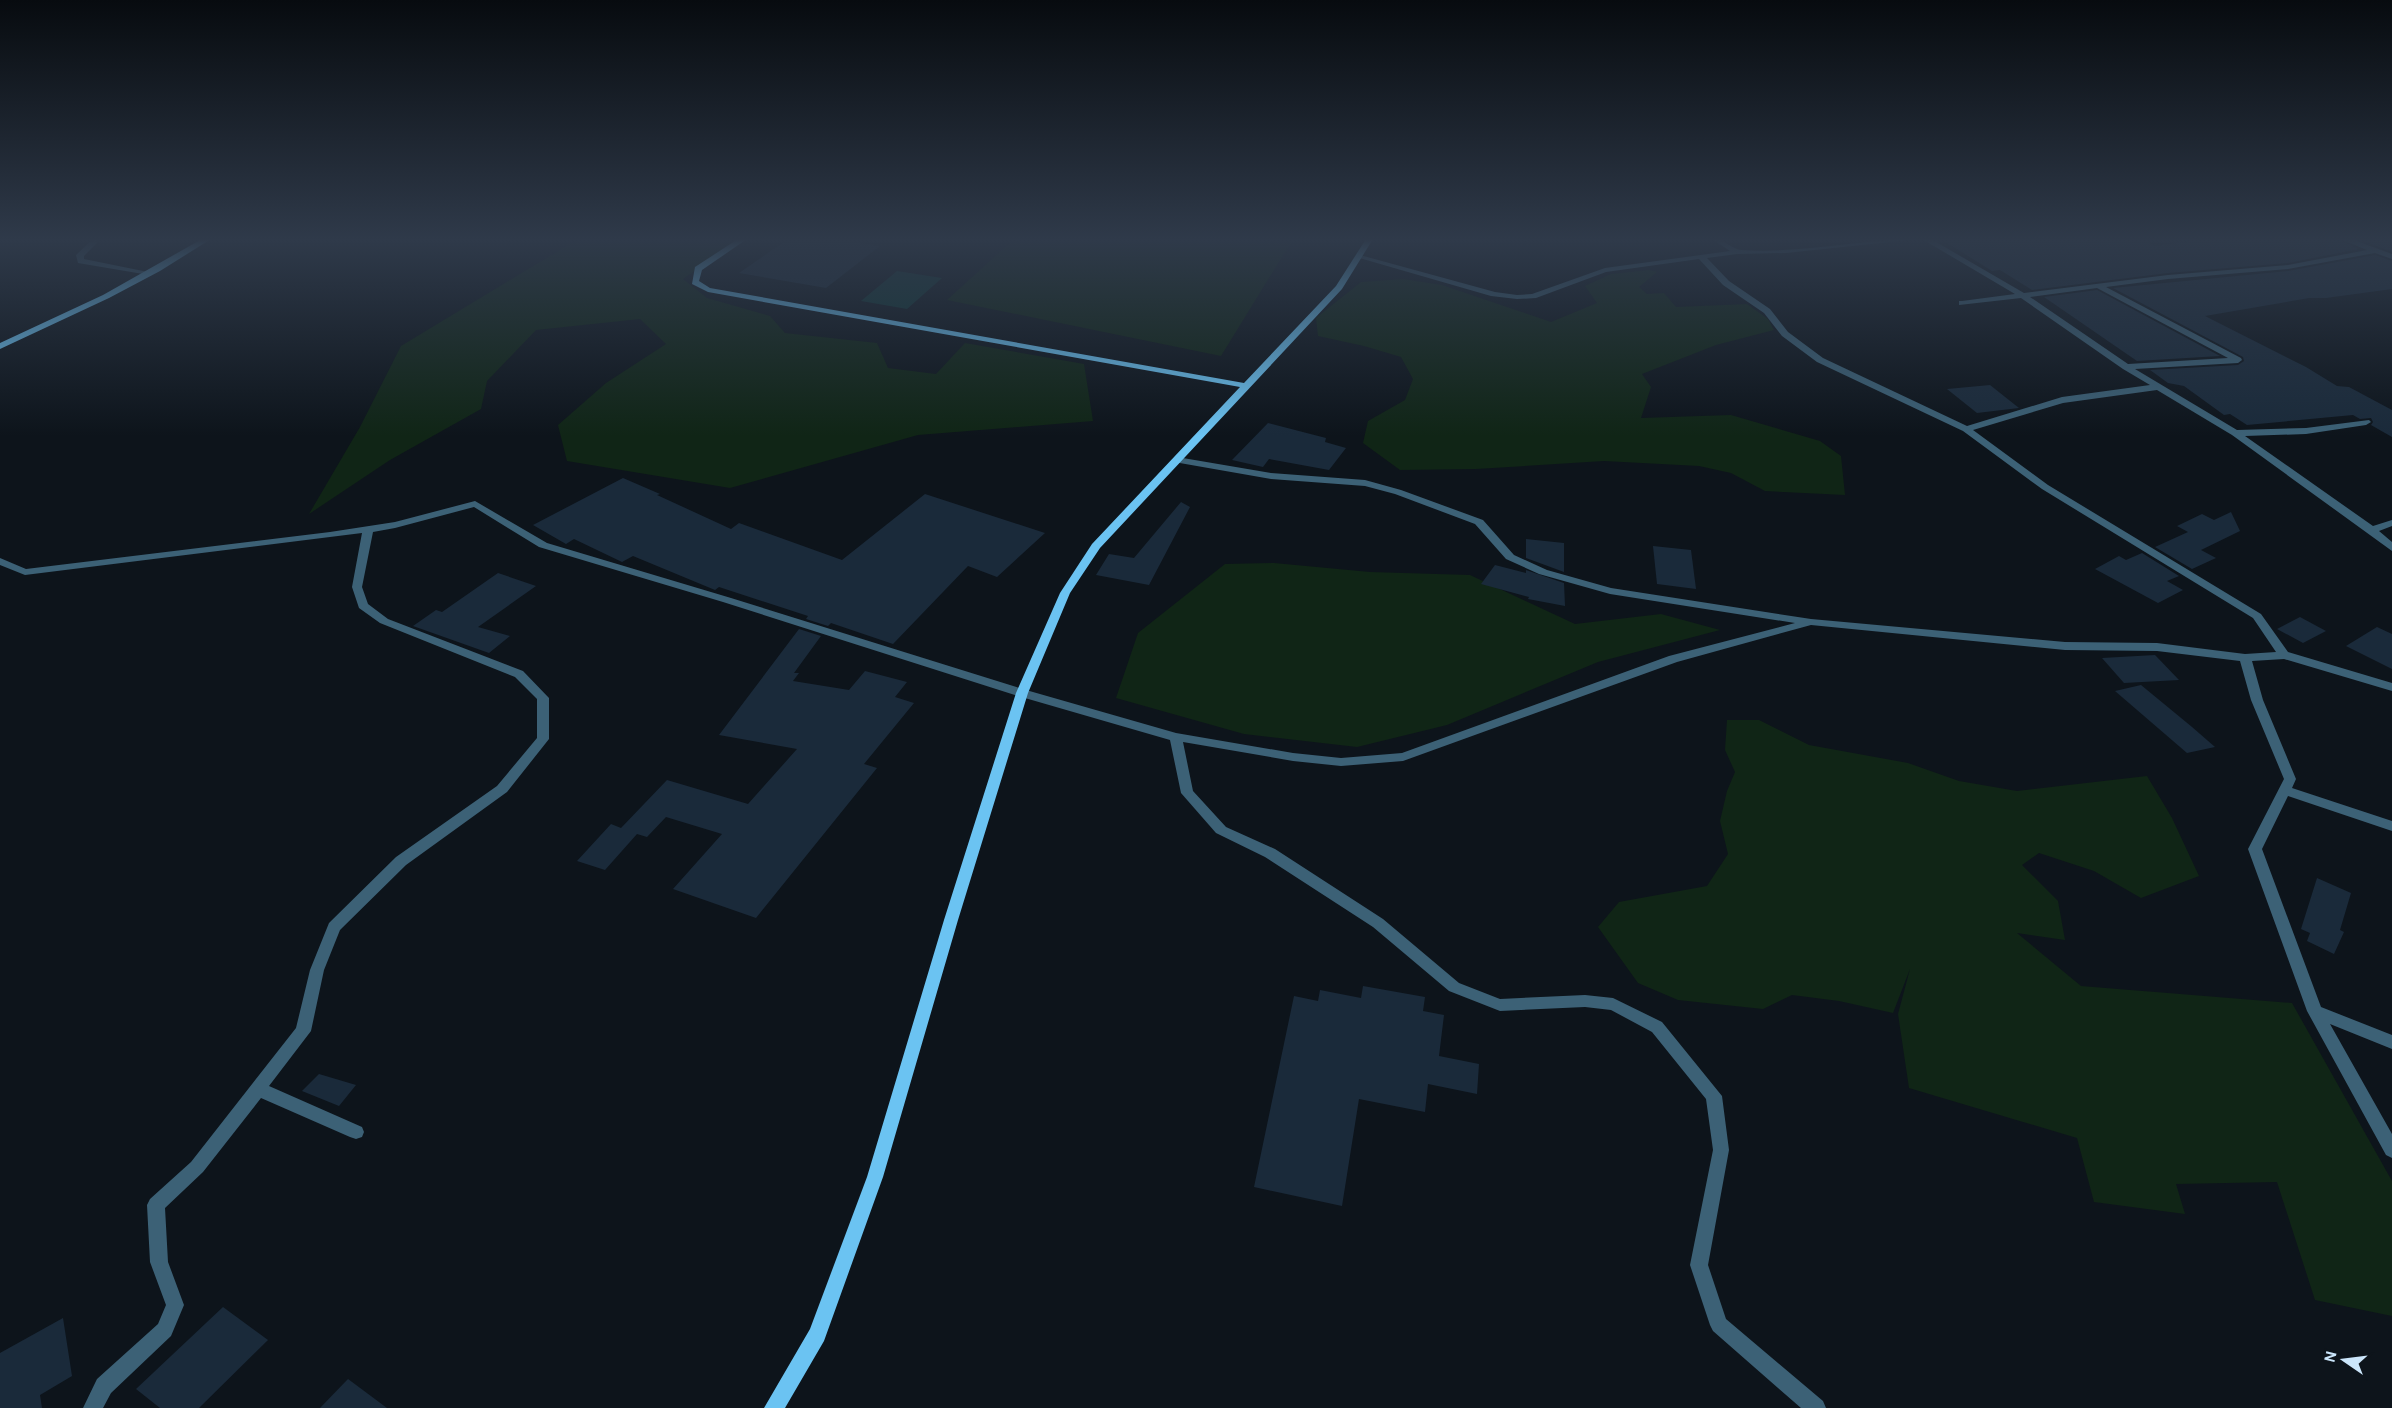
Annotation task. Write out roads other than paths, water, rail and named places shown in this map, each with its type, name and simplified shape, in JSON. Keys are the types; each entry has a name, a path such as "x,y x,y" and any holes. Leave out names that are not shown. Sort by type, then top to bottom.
{"street":[{"path":"0,346 59,321 90,305"},
{"path":"791,305 1248,386"},
{"path":"774,1408 817,1334 875,1177 951,920 1022,693 1065,593 1096,546 1323,305"},
{"path":"1758,305 1767,311 1785,334 1820,360 1966,429 2054,493 2257,616 2284,655"},
{"path":"2037,305 2126,367 2235,433 2372,530 2392,548"},
{"path":"2126,367 2238,360 2133,305"},
{"path":"1966,429 2062,400 2157,387"},
{"path":"2235,433 2306,431 2366,422"},
{"path":"1177,460 1271,476 1365,483 1398,492 1479,522 1510,557 1543,572 1610,591 1811,622 2065,646 2157,647 2245,658 2284,655 2392,687"},
{"path":"0,561 25,572 368,530 475,504 543,546 727,600 1022,693 1176,737 1293,757 1341,762 1403,757 1673,659 1811,622"},
{"path":"2372,530 2392,523"},
{"path":"93,1408 104,1386 165,1330 175,1305 159,1262 156,1205 197,1167 303,1031 317,970 334,927 401,861 502,789 543,739 543,698 519,674 384,621 363,606 357,587 368,530"},
{"path":"2245,658 2257,700 2290,779 2255,849 2315,1011 2392,1150"},
{"path":"1176,737 1187,793 1221,830 1270,853 1378,923 1454,987 1500,1005 1585,1001 1614,1004 1657,1027 1714,1096 1721,1150 1699,1265 1719,1325 1816,1408"},
{"path":"2284,790 2392,826"},
{"path":"2315,1011 2392,1042"},
{"path":"258,1089 356,1132"}]}
